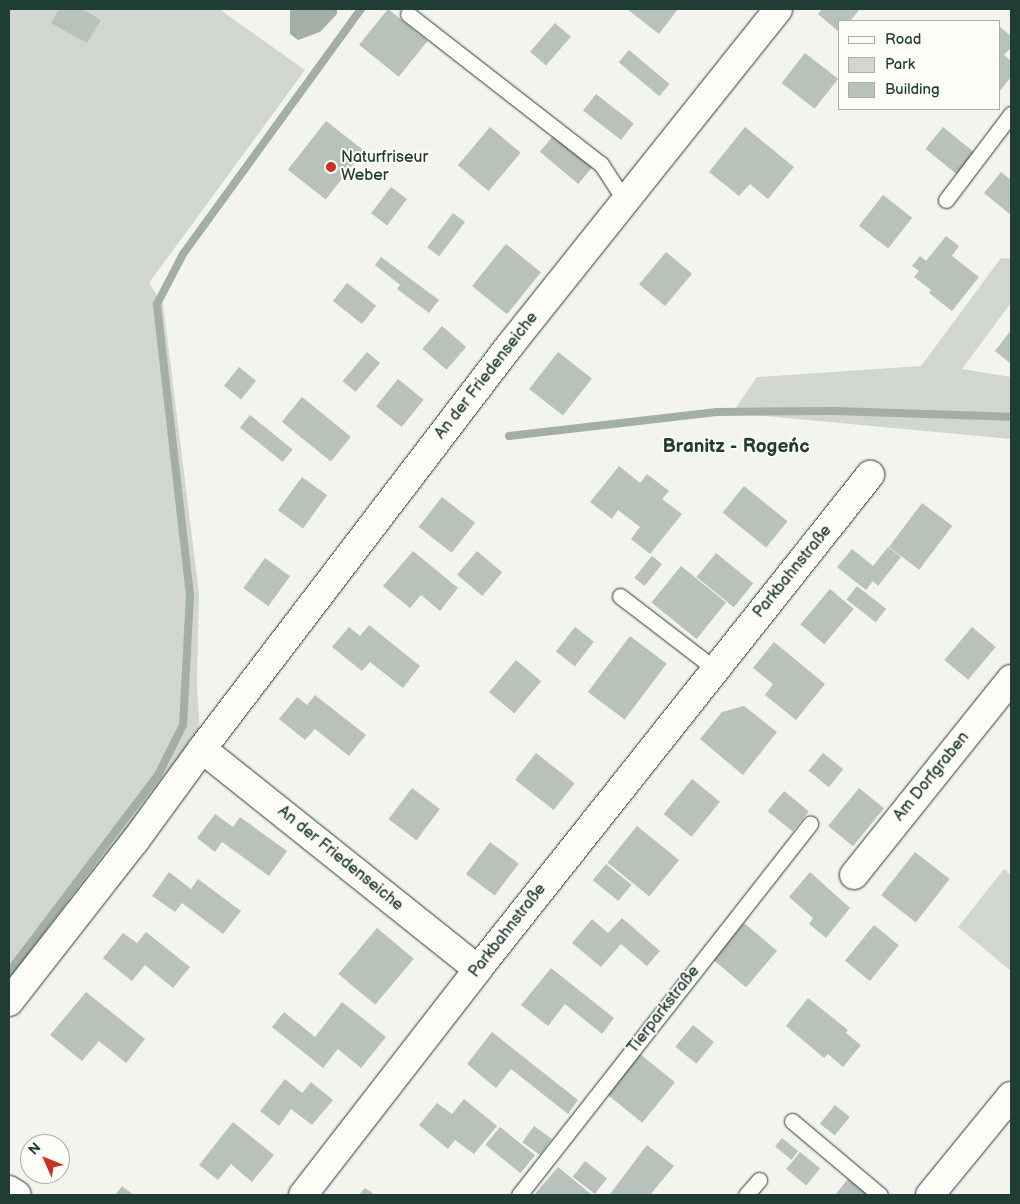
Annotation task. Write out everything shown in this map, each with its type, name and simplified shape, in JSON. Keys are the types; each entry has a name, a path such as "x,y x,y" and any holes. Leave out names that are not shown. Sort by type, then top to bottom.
{"street":[{"name":"An der Friedenseiche","path":"9,1002 135,841 202,749 511,344 778,9"},
{"name":"Parkbahnstraße","path":"303,1195 478,968 870,475"},
{"name":"Am Dorfgraben","path":"854,875 1011,679"},
{"name":"An der Friedenseiche","path":"202,749 478,968"},
{"path":"930,1195 1011,1096"},
{"path":"9,1190 17,1195"}],"lane":[{"path":"408,14 601,164 624,201"},
{"path":"946,200 1011,114"},
{"path":"620,596 715,669"},
{"name":"Tierparkstraße","path":"519,1195 810,824"},
{"path":"792,1121 880,1195"},
{"path":"746,1195 759,1180"}],"green space":[{"path":"9,9 219,9 305,70 149,283 163,304 199,593 197,683 200,736 9,984"},
{"path":"1001,258 1011,259 1011,303 962,369 1011,377 1011,439 732,413 757,377 921,366"},
{"path":"1004,869 1011,875 1011,971 958,927"}],"shaded area":[{"path":"290,9 337,9 337,14 320,32 298,40 290,34"}],"building":[{"path":"59,9 82,9 101,20 87,43 51,23"},
{"path":"388,9 428,41 399,77 359,45"},
{"path":"627,9 678,9 659,34"},
{"path":"822,9 860,9 851,20 838,20 838,31 818,14"},
{"path":"555,23 571,37 546,65 530,52"},
{"path":"1000,27 1011,36 1011,48 1004,55 1011,61 1011,77 1000,91"},
{"path":"629,50 670,84 659,96 619,62"},
{"path":"805,53 838,79 815,109 782,83"},
{"path":"596,94 634,124 621,140 583,111"},
{"path":"326,121 364,151 326,199 288,170"},
{"path":"490,127 521,153 489,191 458,165"},
{"path":"745,127 794,167 768,199 750,184 739,196 709,172"},
{"path":"943,127 974,152 956,174 925,149"},
{"path":"554,135 592,167 578,184 540,152"},
{"path":"1001,172 1011,180 1011,215 984,193"},
{"path":"391,187 407,199 387,225 371,213"},
{"path":"883,195 912,218 888,249 859,226"},
{"path":"453,213 465,222 439,256 427,247"},
{"path":"946,236 959,246 952,256 979,277 952,311 929,293 931,290 914,277 919,271 912,266 920,256 926,261"},
{"path":"506,244 541,272 507,314 472,286"},
{"path":"666,252 692,274 665,306 639,284"},
{"path":"381,257 439,300 429,313 397,289 400,285 375,265"},
{"path":"347,283 376,306 362,324 333,301"},
{"path":"442,326 466,347 446,370 422,349"},
{"path":"1011,330 1011,364 995,351"},
{"path":"367,352 380,363 356,392 343,381"},
{"path":"558,352 592,378 563,416 529,389"},
{"path":"239,367 256,381 241,399 224,386"},
{"path":"398,379 424,400 402,427 376,406"},
{"path":"302,397 351,437 331,462 282,422"},
{"path":"250,415 293,450 283,462 240,427"},
{"path":"619,466 640,483 647,474 669,491 662,499 682,514 650,554 631,539 640,527 618,510 612,519 590,502"},
{"path":"302,477 327,495 303,528 278,510"},
{"path":"744,486 788,521 766,548 723,512"},
{"path":"442,497 475,523 452,553 419,527"},
{"path":"922,503 952,526 919,570 889,547"},
{"path":"888,547 901,557 878,586 873,581 866,590 837,567 852,549 873,566"},
{"path":"413,551 458,588 440,611 421,595 410,608 383,586"},
{"path":"477,551 502,572 482,596 457,575"},
{"path":"716,553 753,583 734,607 696,577"},
{"path":"652,556 662,564 644,586 634,578"},
{"path":"265,558 290,576 268,606 243,588"},
{"path":"681,566 726,603 696,639 651,603"},
{"path":"857,586 886,609 876,622 847,599"},
{"path":"830,589 854,609 824,644 800,624"},
{"path":"369,625 420,666 403,688 370,662 362,671 332,647 349,627 360,636"},
{"path":"575,627 594,642 575,666 556,651"},
{"path":"972,627 996,647 968,680 944,660"},
{"path":"630,636 667,664 625,720 588,692"},
{"path":"774,642 825,684 796,720 765,695 773,684 753,668"},
{"path":"516,660 541,681 514,713 489,692"},
{"path":"315,695 366,735 349,756 315,729 305,740 279,719 297,697 307,705"},
{"path":"744,706 777,732 743,775 700,739 722,712"},
{"path":"536,753 575,783 554,810 515,780"},
{"path":"823,753 843,769 829,787 809,771"},
{"path":"692,779 720,802 692,837 664,814"},
{"path":"412,788 440,809 416,840 389,819"},
{"path":"859,788 884,808 853,846 828,826"},
{"path":"784,791 809,811 793,831 768,811"},
{"path":"215,814 233,827 240,817 287,851 269,876 222,842 215,852 197,838"},
{"path":"637,826 679,860 649,897 607,863"},
{"path":"490,842 519,864 495,896 466,874"},
{"path":"915,852 950,879 916,922 881,895"},
{"path":"606,864 632,885 618,901 593,880"},
{"path":"169,872 191,889 198,879 241,911 223,934 182,903 175,912 152,896"},
{"path":"810,872 850,908 826,938 809,924 813,918 789,897"},
{"path":"622,918 660,951 647,966 621,944 601,967 572,943 592,919 608,933"},
{"path":"744,923 777,951 746,987 713,960"},
{"path":"874,925 899,945 870,981 845,961"},
{"path":"377,928 414,959 375,1005 338,974"},
{"path":"146,932 190,967 173,988 145,965 132,981 103,958 123,933 137,943"},
{"path":"551,968 614,1018 602,1034 565,1004 548,1026 521,1005"},
{"path":"86,992 145,1039 126,1063 99,1041 82,1061 50,1035"},
{"path":"808,998 848,1030 846,1033 861,1045 843,1067 828,1054 824,1058 786,1026"},
{"path":"342,1002 386,1037 361,1068 338,1049 323,1068 272,1027 284,1012 315,1037"},
{"path":"693,1025 714,1042 696,1064 675,1047"},
{"path":"492,1032 578,1100 568,1114 511,1069 496,1088 467,1064"},
{"path":"640,1054 675,1082 642,1123 607,1094"},
{"path":"285,1079 302,1093 311,1082 333,1100 312,1125 291,1109 279,1126 260,1111"},
{"path":"464,1099 497,1126 474,1154 455,1140 448,1149 419,1125 437,1103 452,1114"},
{"path":"835,1105 850,1117 835,1136 820,1124"},
{"path":"233,1122 274,1155 252,1182 231,1164 218,1180 199,1165"},
{"path":"534,1126 552,1139 540,1155 522,1142"},
{"path":"500,1127 535,1155 520,1173 486,1145"},
{"path":"782,1138 798,1151 791,1160 775,1147"},
{"path":"647,1145 674,1166 650,1195 610,1194"},
{"path":"800,1152 820,1168 806,1185 786,1169"},
{"path":"585,1161 607,1178 595,1194 573,1177"},
{"path":"558,1167 591,1194 534,1195"},
{"path":"848,1179 868,1195 835,1195"},
{"path":"122,1186 134,1195 115,1195"},
{"path":"365,1188 375,1195 359,1195"}],"waterway":[{"path":"9,972 158,775 183,725 190,595 157,304 183,254 361,9"},
{"path":"509,436 717,412 834,411 1011,417"}],"place":[{"name":"Naturfriseur Weber","path":"331,167"}],"district":[{"name":"Branitz - Rogeńc","path":"736,447"}]}
